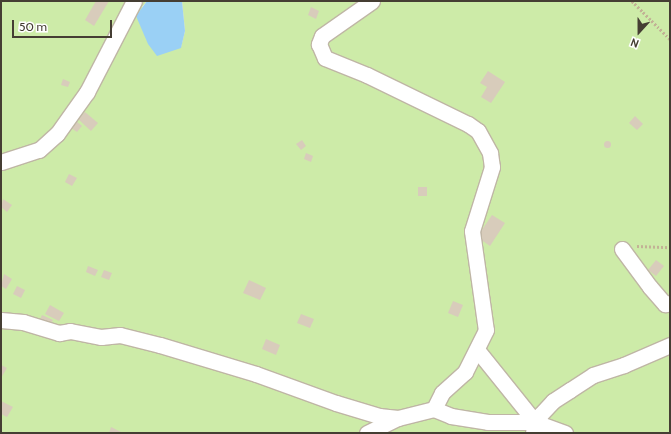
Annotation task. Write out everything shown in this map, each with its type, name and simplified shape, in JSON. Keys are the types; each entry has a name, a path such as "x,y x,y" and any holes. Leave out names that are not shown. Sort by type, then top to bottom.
{"street":[{"path":"1,162 39,150 56,134 87,92 134,1"},
{"path":"372,1 322,36 319,44 325,58 367,75 468,124 478,132 490,152 492,167 472,231 486,330 478,351 465,372 442,393 434,409"},
{"path":"622,249 650,287 665,304 670,304"},
{"path":"1,320 23,322 58,333 70,331 101,337 120,335 160,344 256,374 330,401 379,416 398,418"},
{"path":"534,428 553,401 593,375 624,365 670,345"},
{"path":"478,351 534,428"},
{"path":"367,433 398,418 434,409 451,416 565,433"}],"path":[{"path":"632,1 670,39"},
{"path":"622,249 645,244 670,247"}],"green space":[{"path":"1,1 147,1 142,7 181,47 185,31 182,1 670,1 670,433 1,433"}],"water":[{"path":"147,1 182,1 185,31 181,48 157,56 148,44 136,16"}],"building":[{"path":"96,1 109,1 94,26 85,20"},
{"path":"311,7 319,11 316,19 308,15"},
{"path":"488,71 505,82 491,103 481,97 487,87 480,83"},
{"path":"63,79 70,82 68,87 61,85"},
{"path":"85,112 98,123 91,131 78,119"},
{"path":"635,116 643,124 637,130 629,123"},
{"path":"76,121 82,126 77,132 71,128"},
{"path":"302,140 306,146 301,150 296,144"},
{"path":"607,141 610,144 607,147 604,144"},
{"path":"306,153 313,156 311,162 304,159"},
{"path":"69,174 77,178 72,186 65,182"},
{"path":"418,187 427,187 427,196 418,196"},
{"path":"3,199 12,205 7,212 1,207"},
{"path":"492,215 505,223 490,246 477,237"},
{"path":"656,260 664,266 656,276 648,270"},
{"path":"88,266 98,270 95,276 86,272"},
{"path":"104,270 112,273 109,280 101,277"},
{"path":"4,274 12,279 6,289 1,286"},
{"path":"249,280 266,288 260,300 243,293"},
{"path":"17,286 25,290 21,298 13,294"},
{"path":"453,301 463,305 458,317 448,313"},
{"path":"50,305 64,313 59,321 45,314"},
{"path":"301,314 314,319 310,328 297,323"},
{"path":"42,315 53,320 48,329 38,324"},
{"path":"266,339 280,345 276,355 262,349"},
{"path":"1,365 7,368 1,378"},
{"path":"1,401 13,407 7,417 1,414"},
{"path":"111,427 121,432 109,433"}]}
